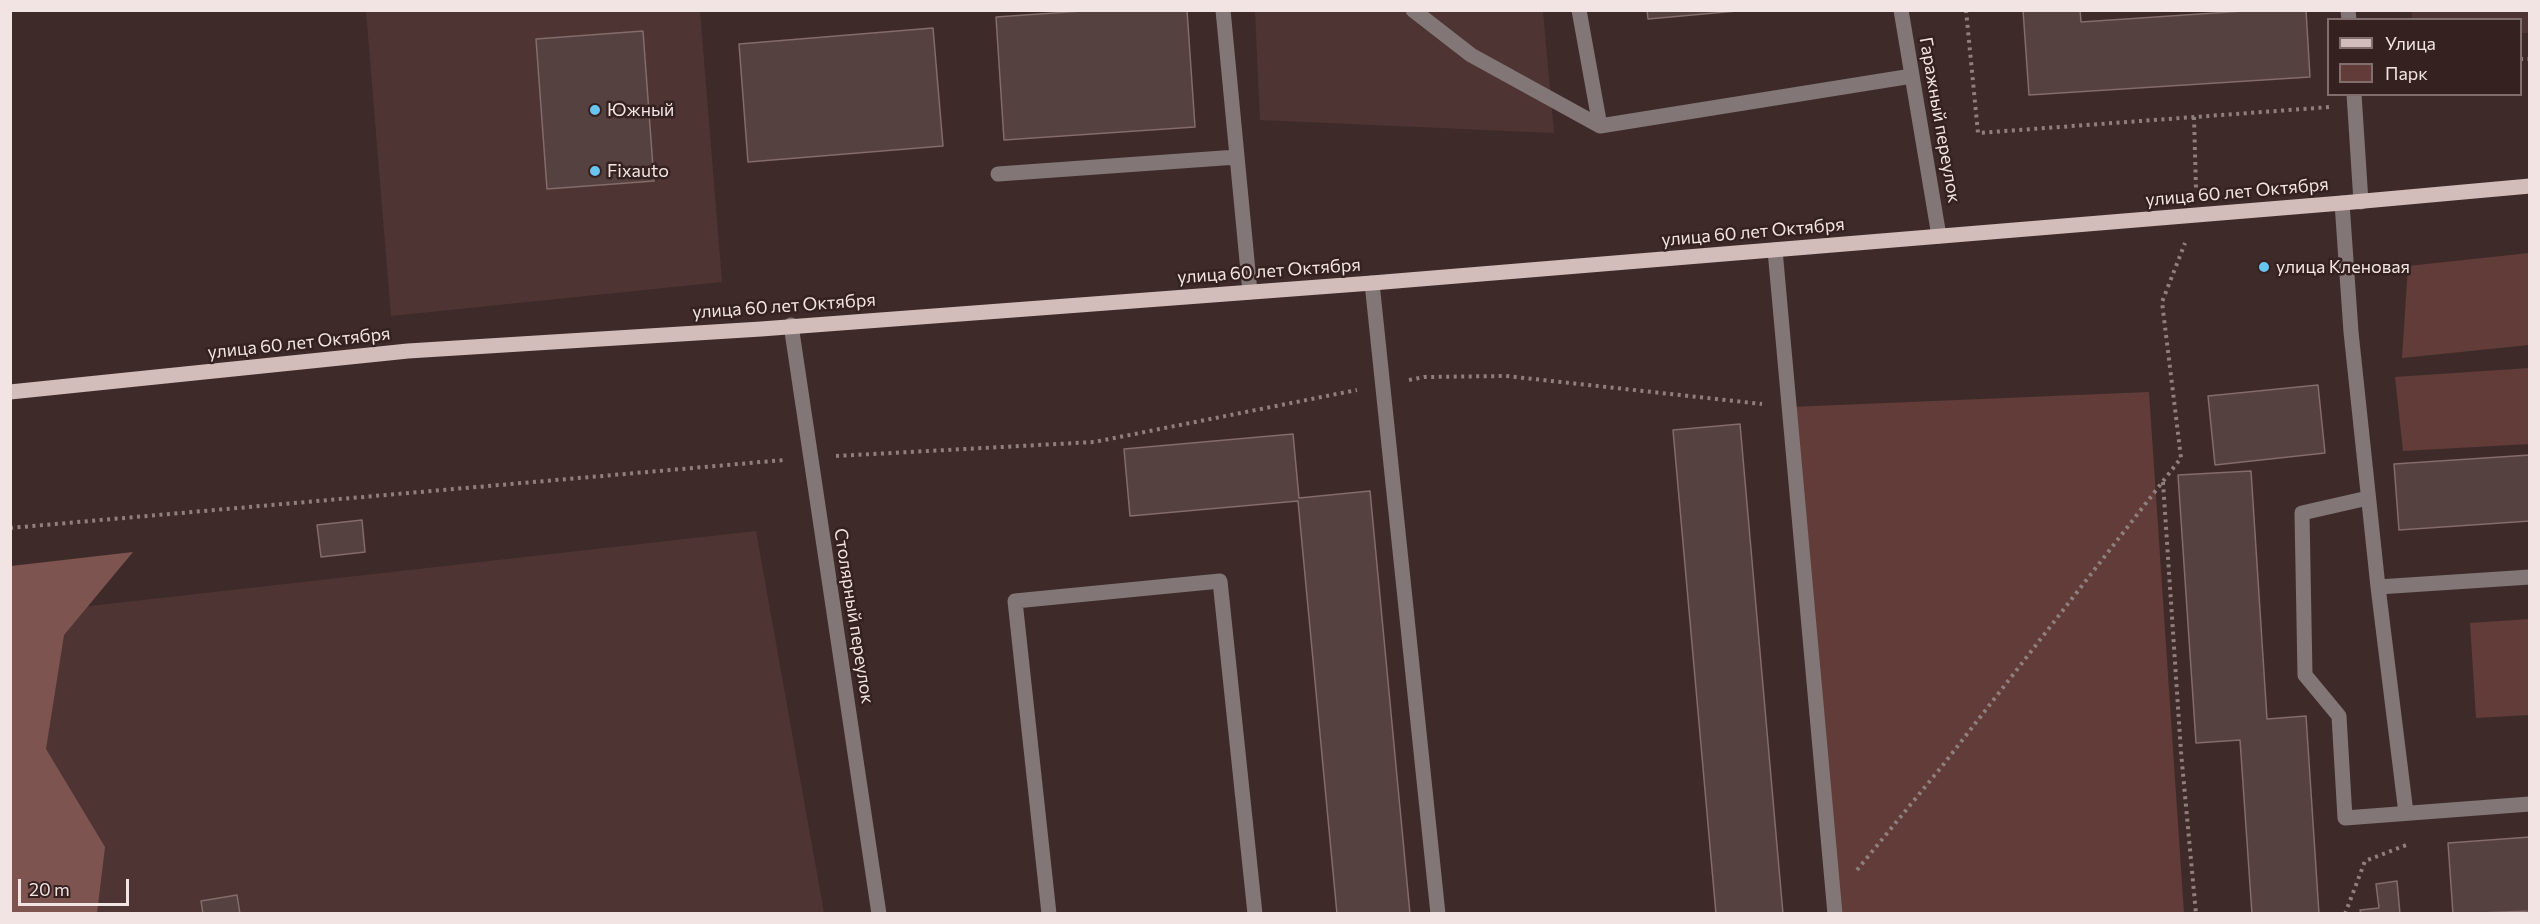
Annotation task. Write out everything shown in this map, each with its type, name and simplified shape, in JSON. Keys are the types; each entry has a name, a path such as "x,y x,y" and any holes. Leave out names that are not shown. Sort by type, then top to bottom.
{"main road":[{"name":"улица 60 лет Октября","path":"10,392 408,351 1372,283 2361,202 2529,186"}],"street":[{"path":"1223,10 1250,292"},
{"path":"1413,10 1471,55 1600,126 1912,76"},
{"path":"1579,10 1600,126"},
{"name":"Гаражный переулок","path":"1901,10 1940,236"},
{"path":"2355,100 2361,202"},
{"path":"998,174 1237,158"},
{"path":"2342,203 2351,332 2368,498 2406,813"},
{"path":"1775,249 1835,906"},
{"path":"1372,283 1438,914"},
{"name":"Столярный переулок","path":"791,325 879,914"},
{"path":"2368,498 2301,513 2305,675 2339,716 2345,818 2529,804"},
{"path":"2378,587 2529,577"},
{"path":"1049,914 1015,601 1220,581 1255,914"}],"path":[{"path":"1966,10 1978,133 2194,117 2355,100"},
{"path":"1835,906 2181,458 2162,302 2196,215 2194,117"},
{"path":"10,528 811,458 1094,442 1424,377 1506,376 1790,407"},
{"path":"2163,481 2181,752 2196,914"},
{"path":"2345,914 2365,861 2409,844"}],"shaded area":[{"path":"366,11 700,11 722,282 391,316"},
{"path":"1255,11 1543,11 1554,133 1260,120"},
{"path":"2412,11 2529,11 2529,33 2522,33 2522,18 2412,18"},
{"path":"756,531 824,913 11,913 10,615"},
{"path":"133,552 64,635 46,749 105,847 97,913 11,913 11,566"}],"green space":[{"path":"2529,253 2529,345 2402,358 2408,266"},
{"path":"2529,368 2529,444 2403,451 2395,377"},
{"path":"2149,392 2184,913 1835,913 1790,407"},
{"path":"2529,619 2529,715 2476,718 2470,623"}],"building":[{"path":"1097,10 1187,10 1195,127 1004,140 996,17"},
{"path":"1647,10 1748,10 1648,19"},
{"path":"2023,10 2080,10 2081,22 2259,10 2306,10 2310,77 2029,95"},
{"path":"933,28 943,146 748,162 739,44"},
{"name":"Южный","path":"643,31 654,181 547,189 536,39"},
{"path":"2318,385 2325,453 2215,465 2208,396"},
{"path":"1740,424 1783,914 1716,914 1673,430"},
{"path":"1293,434 1299,498 1370,491 1410,914 1337,914 1298,501 1130,516 1124,449"},
{"path":"2530,455 2530,521 2399,530 2394,464"},
{"path":"2251,471 2267,719 2306,716 2319,914 2252,914 2240,740 2196,743 2178,475"},
{"path":"362,520 365,552 321,557 317,525"},
{"path":"2530,837 2530,911 2453,914 2448,843"},
{"path":"2397,881 2400,914 2361,914 2360,910 2379,908 2376,884"},
{"path":"237,895 240,914 203,914 201,901"}],"place":[{"name":"Южный","path":"595,110"},
{"name":"Fixauto","path":"595,171"},
{"name":"улица Кленовая","path":"2264,267"}]}
